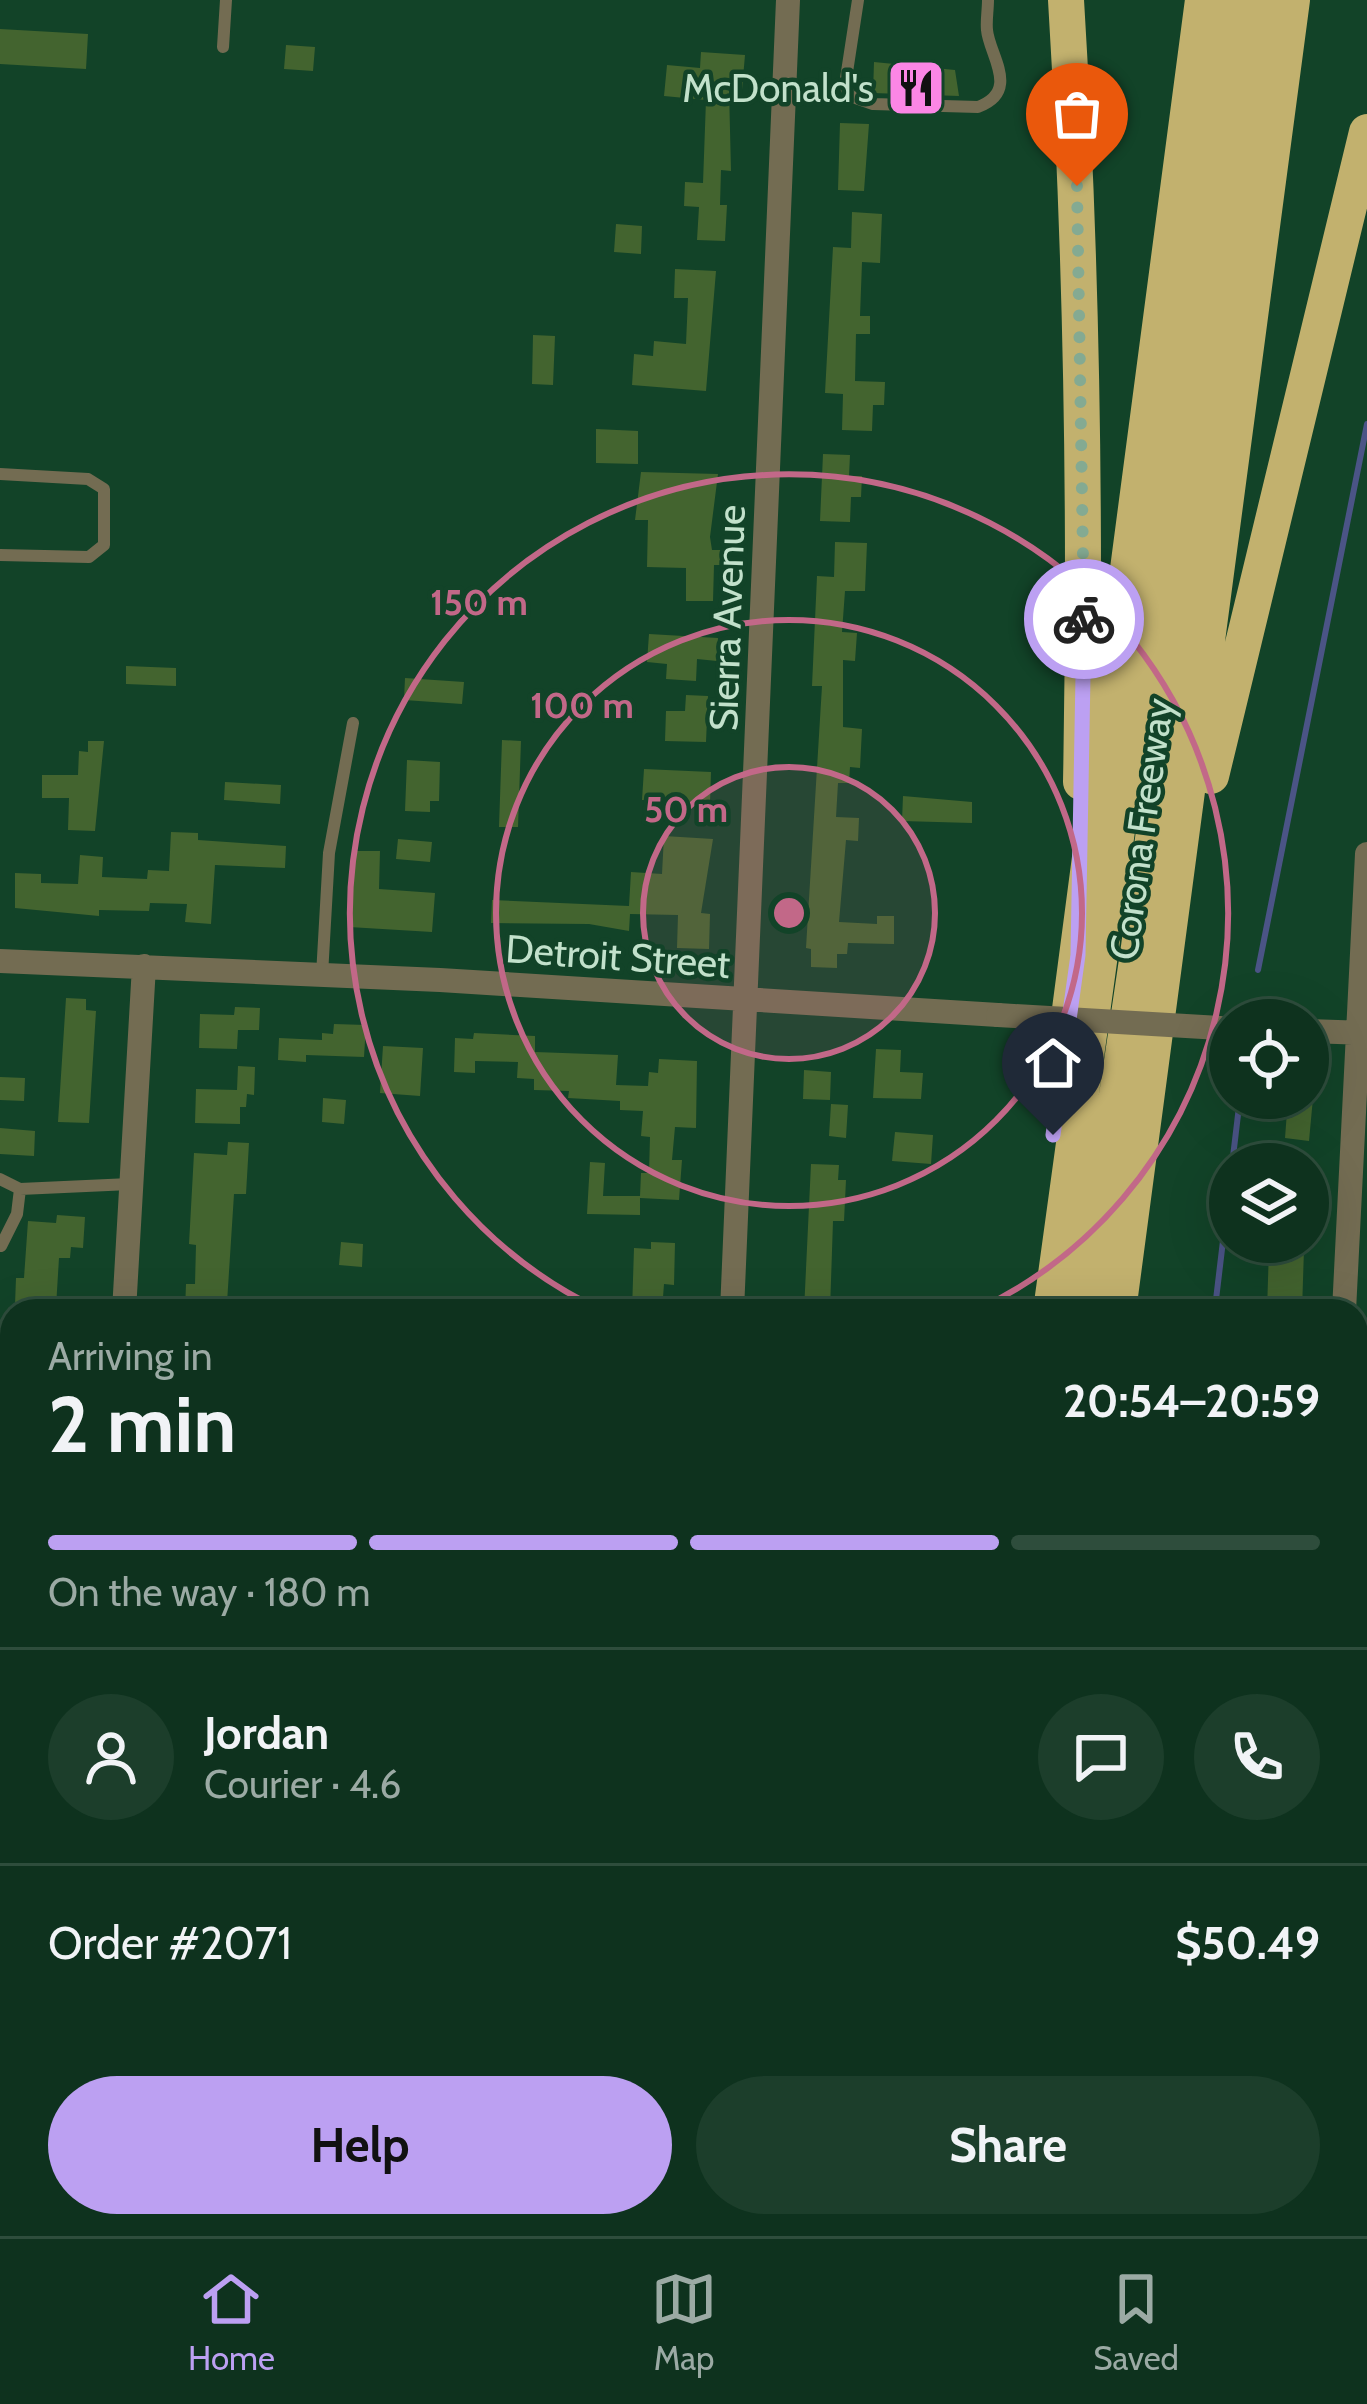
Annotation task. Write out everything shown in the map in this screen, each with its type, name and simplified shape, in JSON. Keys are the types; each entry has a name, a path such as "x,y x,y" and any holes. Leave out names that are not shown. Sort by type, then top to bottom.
{"highway":[{"path":"1066,0 1080,233 1086,516 1078,955"},
{"name":"Corona Freeway","path":"1029,1299 1203,0"},
{"path":"1053,1299 1231,0"},
{"path":"1087,1299 1139,947 1262,0"},
{"name":"Corona Freeway","path":"1120,1299 1292,0"},
{"path":"1165,966 1367,133"}],"street":[{"name":"Sierra Avenue","path":"733,1299 788,0"},
{"path":"1345,1299 1364,1033 1367,854"},
{"name":"Detroit Street","path":"0,961 322,974 1209,1027"},
{"path":"125,1299 144,967"},
{"path":"1329,1032 1364,1033"}],"lane":[{"path":"224,47 226,0"},
{"path":"858,0 844,85 850,96 873,104 978,107 991,102 998,90 999,53 986,36 988,0"},
{"path":"0,474 88,479 104,489 107,506 104,545 89,557 0,555"},
{"path":"322,974 329,853 353,723"},
{"path":"0,1179 20,1189 132,1184"},
{"path":"1,1246 17,1214 20,1189"}],"building":[{"path":"0,29 88,34 86,69 0,64"},
{"path":"286,45 315,47 313,71 284,69"},
{"path":"701,52 745,55 742,90 729,89 731,171 721,170 720,205 727,205 725,241 697,240 699,207 684,206 685,182 703,183 706,100 664,96 667,65 700,68"},
{"name":"McDonald's","path":"874,62 955,70 959,96 873,93"},
{"path":"840,123 869,124 864,191 838,190"},
{"path":"852,212 882,214 880,263 862,262 860,316 870,316 870,334 856,334 855,381 885,382 884,405 873,405 872,431 842,430 843,394 825,393 833,247 851,248"},
{"path":"616,224 642,226 641,254 614,252"},
{"path":"675,269 716,271 706,391 632,385 634,354 653,356 654,341 686,344 688,298 674,298"},
{"path":"533,335 555,336 553,385 532,384"},
{"path":"596,429 638,431 638,464 596,463"},
{"path":"823,454 850,455 849,476 862,476 861,497 851,497 850,522 820,521"},
{"path":"641,472 718,474 710,537 712,550 723,550 722,565 714,565 713,601 686,601 686,568 647,567 648,520 635,520"},
{"path":"835,542 867,543 865,591 845,591 842,632 857,633 855,661 843,660 843,727 862,729 860,768 850,767 849,783 838,783 836,817 859,818 858,841 846,840 839,922 877,924 877,916 894,916 894,944 848,943 847,954 837,954 837,968 811,967 811,949 806,948 822,686 812,686 817,576 834,577"},
{"path":"649,634 718,638 717,661 697,659 696,681 666,679 667,664 647,662"},
{"path":"126,666 176,668 176,686 126,684"},
{"path":"405,678 464,682 462,704 404,700"},
{"path":"686,695 708,696 706,742 665,741 666,711 685,711"},
{"path":"502,740 521,741 518,827 499,827"},
{"path":"88,741 104,741 95,831 68,830 69,798 42,798 42,775 78,775 79,751 88,752"},
{"path":"407,760 440,762 439,801 430,801 430,812 405,811"},
{"path":"644,769 711,772 710,803 642,800"},
{"path":"225,782 281,785 280,804 224,800"},
{"path":"903,796 972,802 972,823 902,821"},
{"path":"171,832 198,833 198,840 286,846 285,868 215,865 211,924 185,922 187,904 150,903 149,911 99,910 99,916 15,908 15,873 41,874 41,883 78,884 80,855 103,857 102,877 147,879 148,870 169,871"},
{"path":"664,836 713,839 701,913 710,914 709,949 677,948 678,915 630,914 629,931 589,924 491,923 492,900 629,906 631,872 662,874"},
{"path":"398,839 432,842 430,862 396,859"},
{"path":"352,851 380,851 379,889 435,893 432,932 349,927"},
{"path":"66,998 86,999 86,1010 96,1011 89,1123 58,1122"},
{"path":"235,1007 260,1008 259,1030 238,1030 237,1049 199,1048 200,1014 234,1015"},
{"path":"334,1024 366,1025 364,1057 306,1055 306,1062 278,1060 279,1038 322,1040 322,1033 333,1034"},
{"path":"474,1033 535,1036 535,1052 618,1055 616,1085 648,1086 649,1072 658,1073 659,1059 697,1061 696,1128 675,1127 672,1160 682,1160 679,1200 640,1198 640,1215 587,1214 590,1162 605,1163 603,1196 640,1196 641,1173 649,1173 650,1137 641,1136 643,1111 620,1110 620,1101 568,1098 569,1091 534,1090 534,1079 517,1078 518,1062 475,1061 475,1073 454,1072 455,1038 473,1039"},
{"path":"383,1046 423,1048 420,1096 380,1093"},
{"path":"876,1049 901,1050 900,1072 923,1073 921,1099 873,1098"},
{"path":"238,1066 255,1067 254,1095 247,1094 246,1107 240,1107 240,1124 195,1123 196,1089 237,1090"},
{"path":"804,1070 831,1072 830,1100 803,1099"},
{"path":"0,1077 25,1078 24,1101 0,1100"},
{"path":"323,1098 346,1100 344,1124 322,1122"},
{"path":"831,1104 848,1105 846,1138 829,1136"},
{"path":"1286,1119 1311,1119 1309,1141 1285,1138"},
{"path":"0,1128 35,1131 34,1156 0,1154"},
{"path":"895,1132 933,1135 931,1164 892,1161"},
{"path":"228,1142 249,1143 246,1194 234,1194 227,1299 185,1299 186,1284 195,1284 196,1245 189,1244 194,1153 227,1155"},
{"path":"811,1164 839,1165 838,1180 846,1180 844,1221 833,1221 830,1299 805,1299"},
{"path":"57,1215 85,1217 83,1248 71,1247 70,1258 59,1258 56,1299 15,1299 16,1278 24,1278 28,1221 56,1223"},
{"path":"341,1242 363,1244 362,1267 339,1265"},
{"path":"651,1242 675,1243 674,1285 664,1284 663,1299 632,1299 634,1248 651,1249"},
{"path":"1269,1263 1304,1263 1302,1299 1267,1299"}],"waterway":[{"path":"1258,970 1367,424"},
{"path":"1216,1299 1238,1119"}],"way so far":[{"path":"1077,186 1086,516 1084,619"}],"place":[{"name":"McDonald's","path":"916,88"}],"route":[{"path":"1053,1135 1078,955 1084,619"}]}
